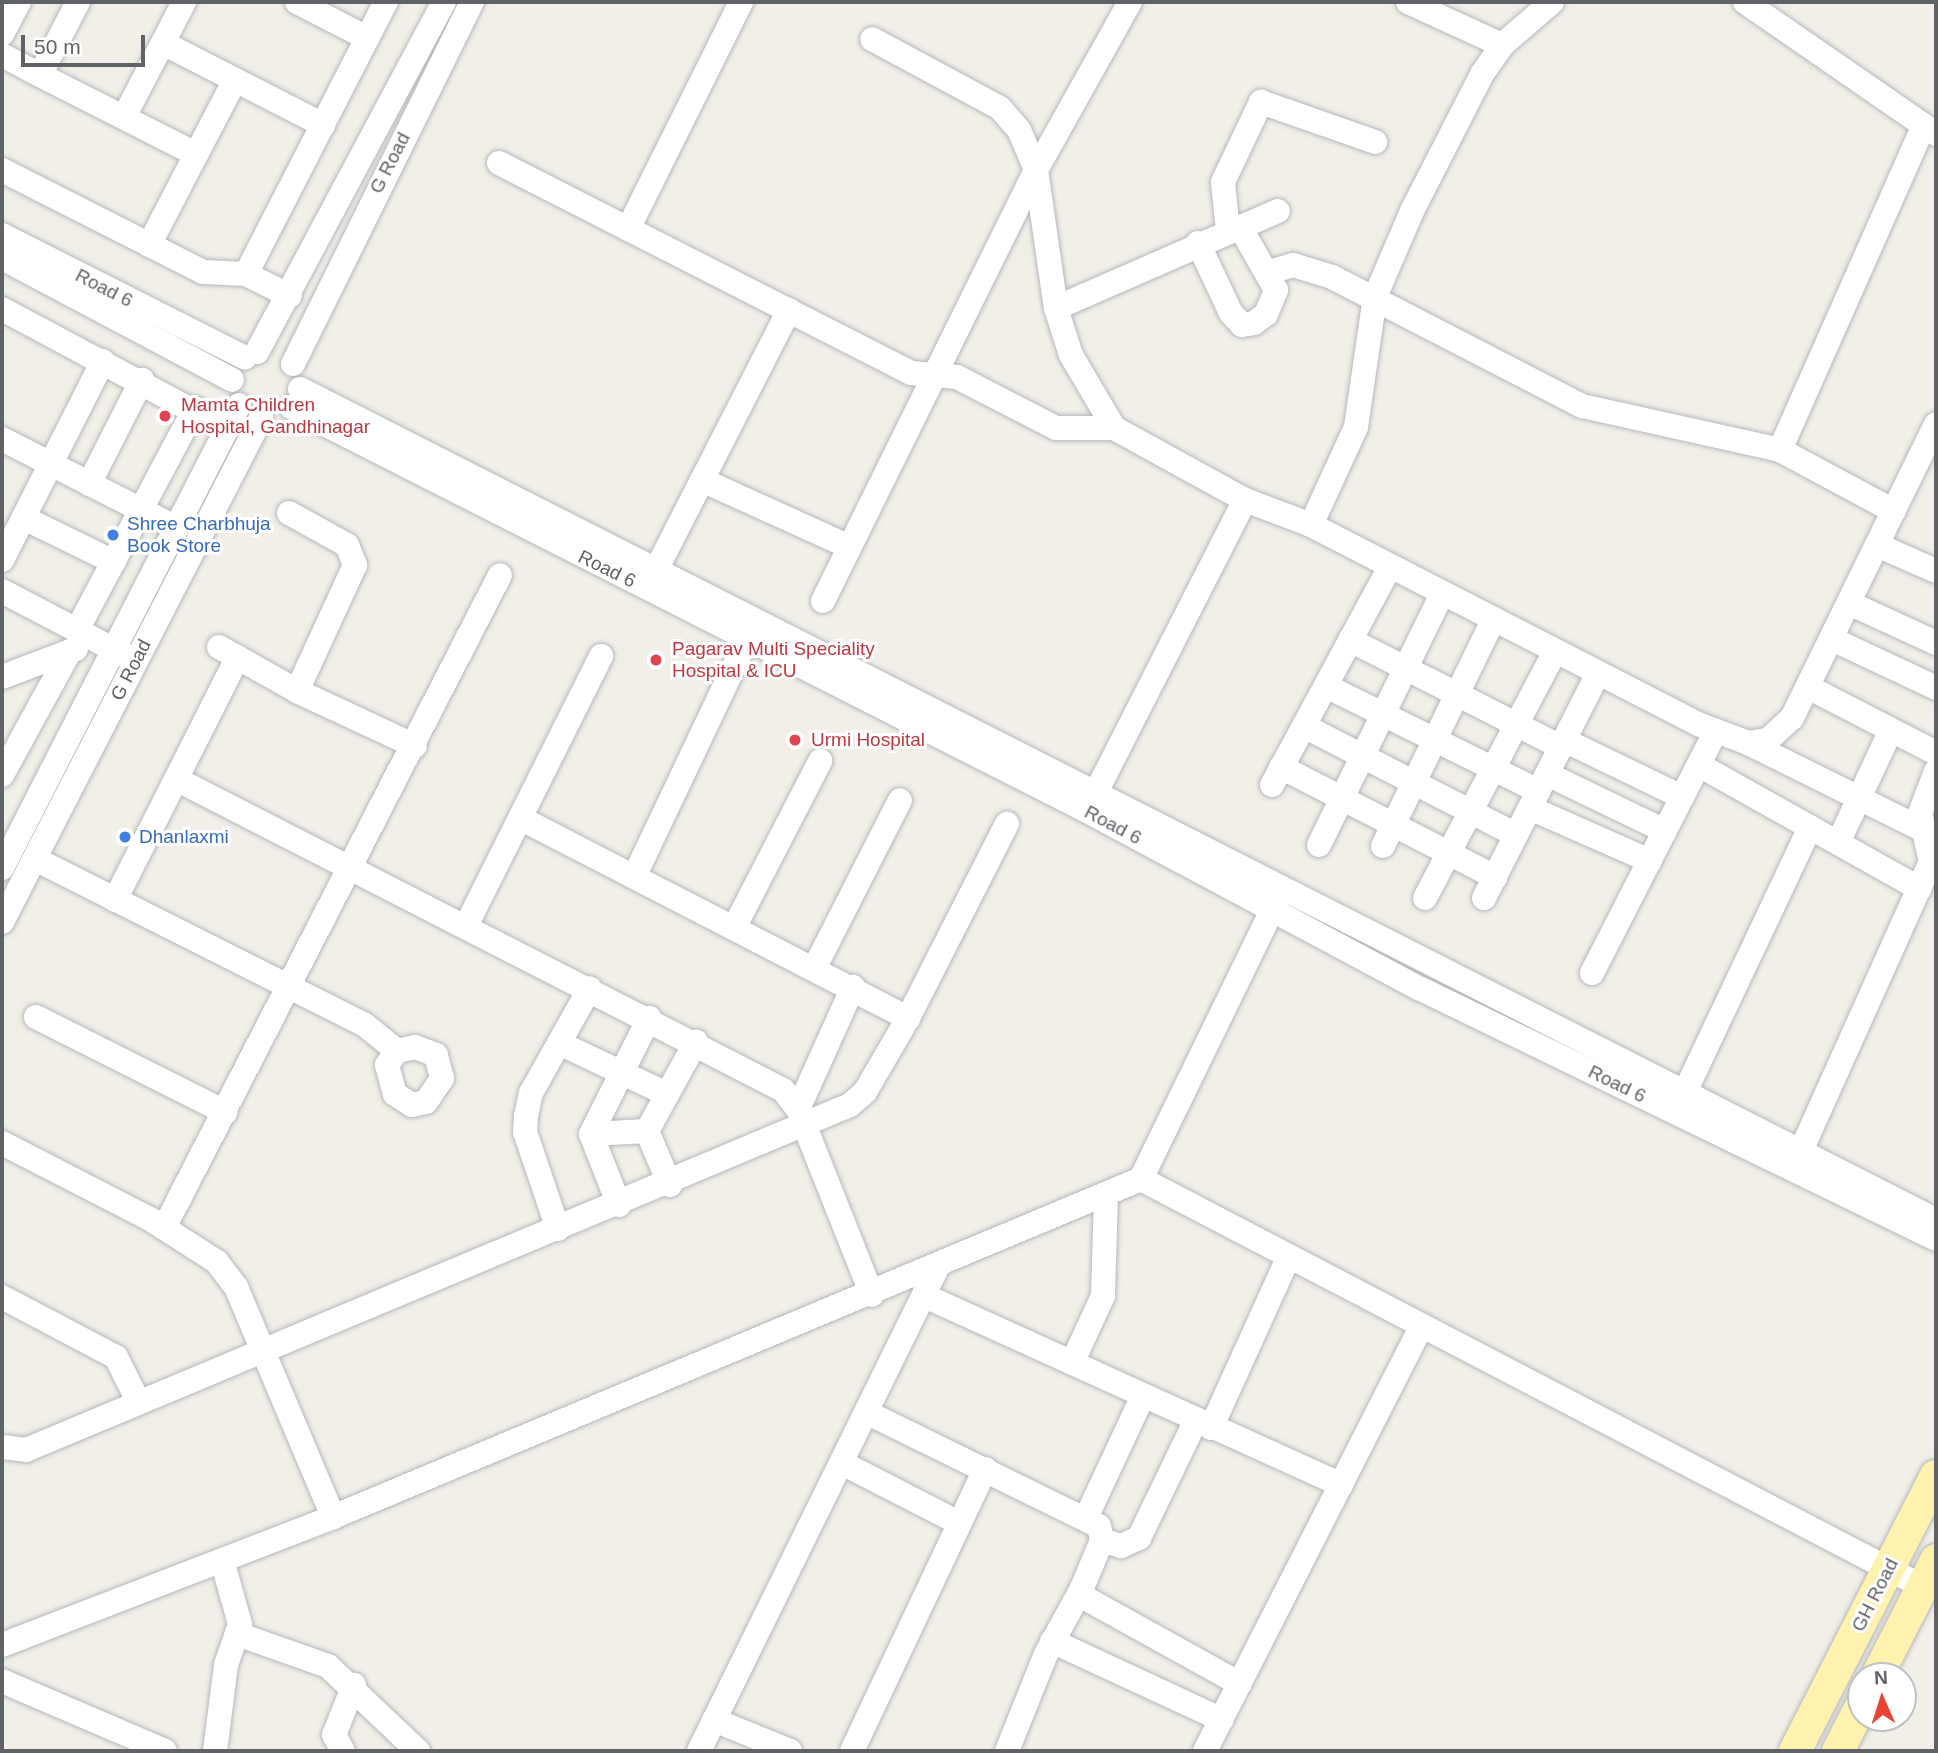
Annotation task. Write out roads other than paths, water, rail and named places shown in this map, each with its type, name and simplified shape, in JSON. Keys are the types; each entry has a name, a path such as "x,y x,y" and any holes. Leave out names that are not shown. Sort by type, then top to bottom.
{"main road":[{"name":"GH Road","path":"1795,1751 1936,1476"},
{"name":"GH Road","path":"1884,1662 1930,1574"},
{"path":"1838,1751 1848,1732"}],"street":[{"path":"2,34 19,2"},
{"path":"40,75 78,2"},
{"path":"124,117 184,2"},
{"path":"297,2 368,38"},
{"path":"246,274 386,2"},
{"name":"G Road","path":"251,355 290,296 444,2"},
{"name":"G Road","path":"293,364 472,2"},
{"path":"628,229 741,2"},
{"path":"1311,526 1356,427 1375,297 1412,211 1502,45 1552,2"},
{"path":"1745,2 1929,131 1780,450"},
{"path":"823,601 938,374 1036,170 1125,3"},
{"path":"1412,3 1502,45"},
{"path":"872,39 999,108 1019,130 1036,170 1056,308 1071,355 1114,428"},
{"path":"163,43 323,125"},
{"path":"2,55 196,154"},
{"path":"149,245 235,80"},
{"path":"1198,243 1242,325 1266,314 1273,301 1269,272 1234,230 1223,182 1261,102 1375,142"},
{"path":"499,163 911,373 957,377 1056,428 1114,428 1245,500 1311,526 1598,673 1921,828"},
{"path":"2,170 215,276 246,274 290,296"},
{"path":"1056,308 1198,243 1278,211"},
{"name":"Road 6","path":"2,235 251,355"},
{"name":"Road 6","path":"2,258 232,380"},
{"path":"1269,272 1293,265 1375,297 1604,415 1780,450 1894,512"},
{"path":"656,570 789,310"},
{"path":"4,315 142,380 195,408 227,429"},
{"path":"271,351 293,364 295,398 261,418 239,405 232,380 251,355 271,351"},
{"path":"2,559 103,361"},
{"path":"89,484 142,380"},
{"name":"Road 6","path":"295,398 656,570 1277,900 1936,1239"},
{"name":"Road 6","path":"295,398 747,639 1091,802"},
{"name":"G Road","path":"2,868 99,646 177,528 239,405"},
{"path":"2,775 99,646 114,562 195,408"},
{"name":"G Road","path":"2,922 35,859 99,646 261,418"},
{"path":"1748,743 1780,731 1808,687 1894,512 1927,467 1936,424"},
{"path":"4,446 52,465 177,528"},
{"path":"702,480 850,547"},
{"path":"1091,802 1245,500"},
{"path":"289,513 347,545 355,565 297,691"},
{"path":"24,518 114,562"},
{"path":"1877,545 1936,571"},
{"path":"1390,566 1277,776 1342,799 1387,835 1447,852 1490,888 1598,673"},
{"path":"164,1227 415,746 500,575"},
{"path":"2,591 99,646"},
{"path":"1319,845 1386,717 1443,594"},
{"path":"1849,603 1936,643"},
{"path":"1387,835 1493,620"},
{"path":"635,875 747,639"},
{"path":"1832,639 1936,688"},
{"path":"1350,640 1513,724 1630,772 1682,797"},
{"path":"2,677 99,646"},
{"path":"1424,898 1488,768 1555,651"},
{"path":"115,900 176,779 229,652 297,691 415,746"},
{"path":"466,926 601,656"},
{"path":"1326,686 1539,791 1612,806 1665,831"},
{"path":"1808,687 1936,753"},
{"path":"1304,726 1411,786 1516,835"},
{"path":"1839,843 1862,800 1891,730"},
{"path":"1592,973 1716,731"},
{"path":"735,926 820,761"},
{"path":"1699,765 1920,889"},
{"path":"1800,1153 1931,862 1921,828 1936,771"},
{"path":"1597,837 1630,772"},
{"path":"176,779 761,1074 801,1116 872,1295"},
{"path":"1539,791 1597,837 1650,861"},
{"path":"815,967 900,800"},
{"path":"520,818 815,967 908,1018"},
{"path":"2,1447 26,1451 263,1347 670,1185 801,1116 865,1092 908,1018 1007,824"},
{"path":"1684,1094 1810,827"},
{"path":"35,859 289,990 365,1025 397,1051"},
{"path":"2,1645 333,1517 937,1268 1141,1179 1277,900"},
{"name":"Road 6","path":"1277,900 1684,1094 1936,1220"},
{"path":"801,1116 853,987"},
{"path":"558,1229 525,1132 531,1093 590,988"},
{"path":"36,1017 225,1112"},
{"path":"619,1205 592,1134 649,1018"},
{"path":"647,1130 696,1042"},
{"path":"559,1043 667,1094"},
{"path":"647,1130 670,1185"},
{"path":"592,1134 647,1130"},
{"path":"2,1143 164,1227 217,1262 263,1347 333,1517"},
{"path":"1141,1179 1288,1258 1889,1568 1930,1574"},
{"path":"1072,1363 1104,1296 1106,1195"},
{"path":"1102,1540 1121,1546 1139,1538 1203,1424 1288,1258"},
{"path":"699,1751 870,1414 937,1268"},
{"path":"925,1296 1340,1485"},
{"path":"2,1297 116,1357 138,1401"},
{"path":"1205,1751 1421,1327"},
{"path":"1086,1518 1143,1396"},
{"path":"870,1414 1099,1526 1102,1540 1082,1588 1052,1641 1007,1751"},
{"path":"845,1464 959,1523"},
{"path":"852,1751 985,1469"},
{"path":"215,1751 226,1665 240,1635 222,1560"},
{"path":"1082,1588 1094,1607 1240,1684"},
{"path":"240,1635 309,1656 354,1685 418,1751"},
{"path":"1052,1641 1222,1720"},
{"path":"2,1681 165,1751"},
{"path":"343,1751 334,1735 354,1685"},
{"path":"714,1720 790,1751"}],"place":[{"name":"Mamta Children Hospital, Gandhinagar","path":"165,416"},
{"name":"Shree Charbhuja Book Store","path":"113,535"},
{"name":"Pagarav Multi Speciality Hospital & ICU","path":"656,660"},
{"name":"Urmi Hospital","path":"795,740"},
{"name":"Dhanlaxmi","path":"125,837"}]}
